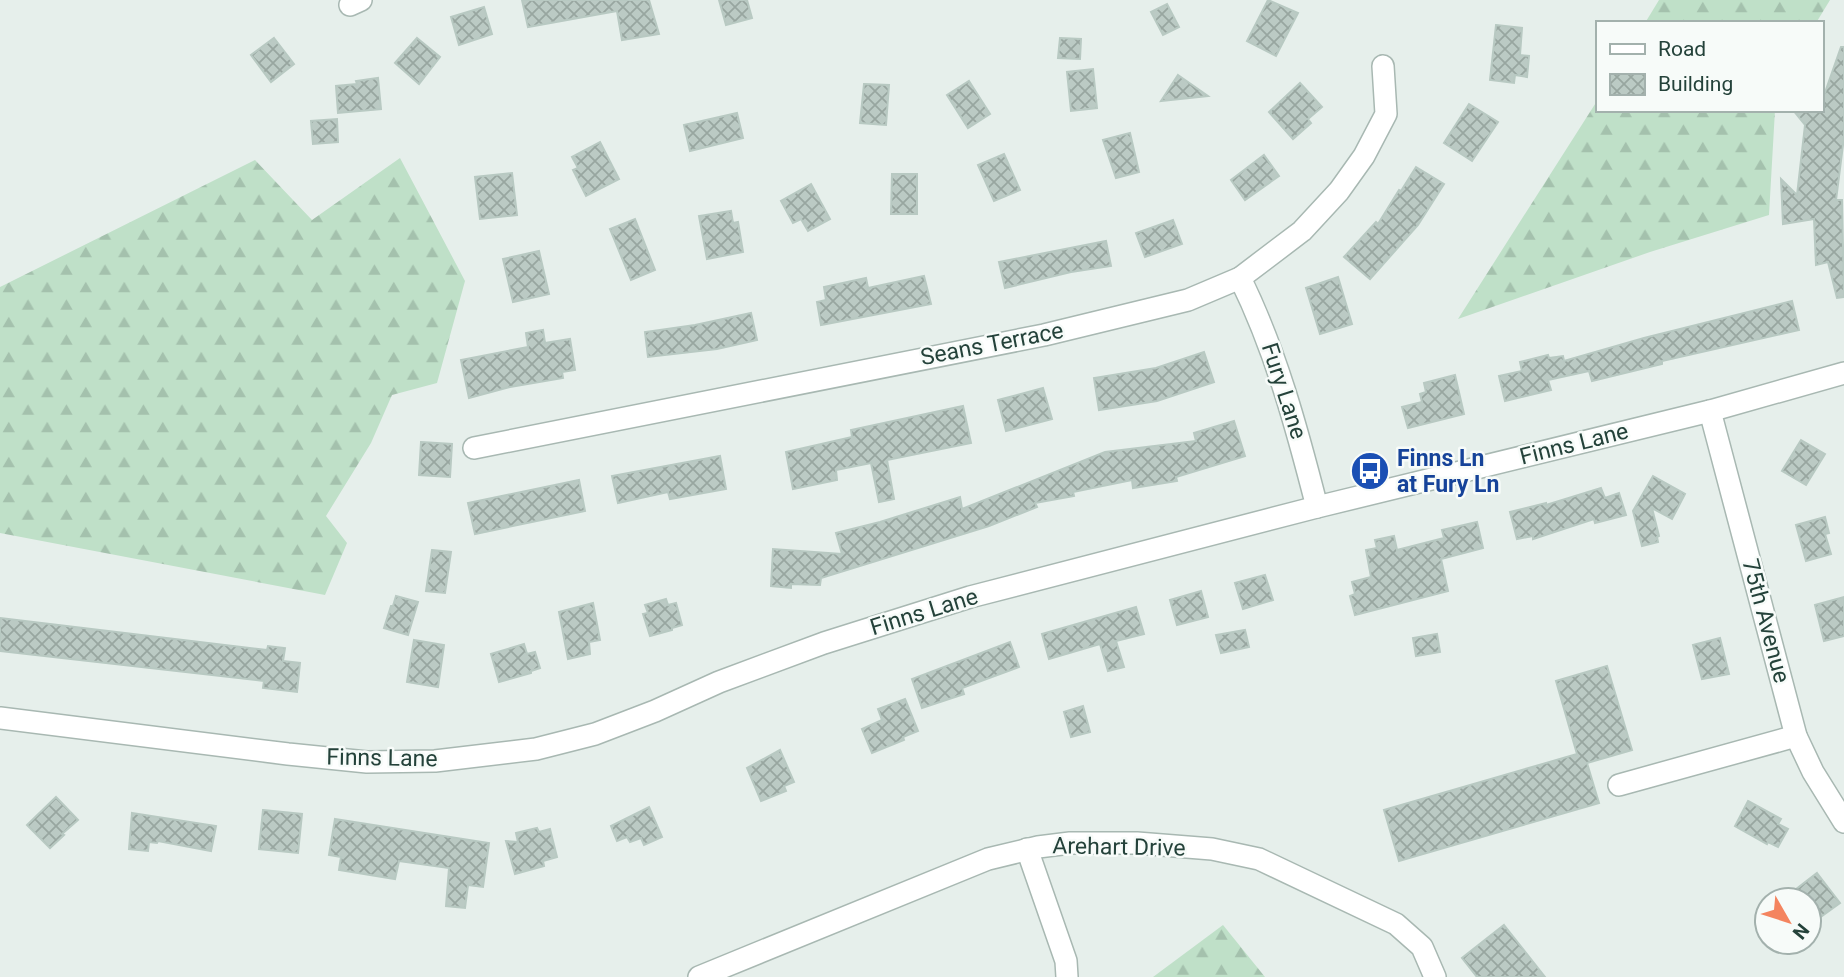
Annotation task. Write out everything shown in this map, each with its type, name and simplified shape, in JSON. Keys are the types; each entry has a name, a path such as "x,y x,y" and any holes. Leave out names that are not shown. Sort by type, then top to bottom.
{"street":[{"name":"Seans Terrace","path":"474,448 1044,335 1188,300 1240,278 1302,231 1339,191 1364,156 1386,114 1383,66"},
{"name":"Fury Lane","path":"1240,278 1263,325 1275,359 1317,507"},
{"name":"Finns Lane","path":"0,718 367,762 435,761 536,749 594,734 655,712 719,682 824,643 970,597 1317,507 1710,411 1844,373"},
{"name":"75th Avenue","path":"1710,411 1796,736 1813,772 1844,822"},
{"path":"1619,785 1796,736"},
{"name":"Arehart Drive","path":"699,977 988,859 1027,849 1070,844 1137,843 1212,849 1259,859 1396,924 1422,947 1435,977"},
{"path":"1027,849 1062,950 1067,977"}],"green space":[{"path":"1659,0 1830,0 1817,21 1646,21"},
{"path":"1596,103 1596,112 1775,112 1769,215 1650,252 1458,319"},
{"path":"400,158 465,281 437,383 392,395 371,443 326,516 347,543 325,595 0,533 0,287 255,160 312,220"},
{"path":"1223,925 1265,977 1153,977"}],"building":[{"path":"522,0 649,0 659,34 622,40 617,11 528,27"},
{"path":"719,0 747,0 752,18 726,25"},
{"path":"1268,0 1298,13 1276,56 1247,41"},
{"path":"1167,4 1179,27 1163,35 1151,12"},
{"path":"484,7 492,34 459,45 451,17"},
{"path":"1496,25 1522,28 1520,55 1529,56 1527,77 1515,75 1514,83 1490,80"},
{"path":"274,38 294,64 271,82 251,55"},
{"path":"417,38 440,57 419,84 395,63"},
{"path":"1060,38 1081,39 1080,59 1058,58"},
{"path":"1841,47 1844,47 1844,137 1836,200 1842,200 1844,297 1837,298 1828,262 1816,265 1814,219 1783,224 1781,179 1797,195 1805,125 1795,112 1823,112 1823,98"},
{"path":"1093,69 1097,108 1071,111 1067,72"},
{"path":"1178,75 1208,96 1161,101"},
{"path":"378,78 381,109 338,113 336,86"},
{"path":"969,81 990,114 968,128 947,95"},
{"path":"1300,83 1322,107 1308,119 1311,123 1293,139 1269,112"},
{"path":"864,84 889,85 886,125 860,123"},
{"path":"1469,104 1498,122 1472,161 1444,143"},
{"path":"737,113 743,138 690,151 684,125"},
{"path":"337,119 338,142 313,144 311,121"},
{"path":"1130,133 1139,172 1116,178 1103,140"},
{"path":"600,142 619,179 586,196 573,170 578,168 572,157"},
{"path":"1004,154 1020,190 994,201 978,165"},
{"path":"1264,155 1279,176 1245,200 1231,180"},
{"path":"1416,167 1444,184 1418,225 1370,279 1344,257 1376,222 1378,224"},
{"path":"512,173 517,215 480,219 475,177"},
{"path":"892,174 917,174 917,214 891,214"},
{"path":"811,184 830,219 808,231 801,219 793,223 781,201"},
{"path":"731,211 733,223 738,222 743,252 707,259 699,216"},
{"path":"635,219 655,270 631,280 610,229"},
{"path":"1173,220 1182,244 1145,257 1136,233"},
{"path":"1106,241 1111,266 1071,272 1005,288 999,262"},
{"path":"539,251 549,294 513,302 503,259"},
{"path":"924,276 931,304 821,325 817,302 826,300 824,287 866,278 868,288"},
{"path":"1338,277 1352,324 1320,334 1306,288"},
{"path":"1792,301 1799,330 1662,361 1662,364 1592,381 1589,371 1548,380 1551,390 1505,401 1499,376 1522,371 1520,362 1548,355 1549,358 1563,356 1564,361"},
{"path":"751,313 757,340 717,349 648,357 645,332"},
{"path":"543,330 545,343 570,339 575,370 562,372 563,378 510,387 469,398 461,360 528,347 526,333"},
{"path":"1204,352 1214,382 1157,401 1099,410 1094,378 1156,368"},
{"path":"1455,375 1464,414 1408,428 1402,407 1422,402 1420,394 1426,392 1424,383"},
{"path":"1043,388 1052,419 1006,431 998,400"},
{"path":"963,406 971,443 887,460 894,499 879,502 871,463 836,470 837,480 793,489 786,452 852,437 851,430"},
{"path":"1234,421 1245,456 1176,477 1177,481 1133,488 1132,480 1073,492 1074,496 1035,503 1037,507 989,526 821,578 820,585 791,584 791,588 771,586 773,549 842,554 836,533 960,497 962,509 1105,452 1196,441 1194,433"},
{"path":"1801,440 1825,454 1806,485 1782,471"},
{"path":"421,442 452,444 450,477 419,475"},
{"path":"720,456 726,489 670,499 668,492 618,503 612,476"},
{"path":"1653,476 1685,494 1672,519 1652,508 1658,542 1642,546 1633,511"},
{"path":"579,480 585,511 475,534 468,503"},
{"path":"1601,488 1605,498 1619,493 1626,515 1595,523 1594,519 1533,539 1533,536 1517,539 1510,512 1546,505"},
{"path":"1825,517 1829,533 1825,534 1831,554 1806,561 1796,525"},
{"path":"1477,522 1483,548 1441,559 1448,591 1355,615 1350,596 1355,594 1352,582 1371,577 1366,550 1377,548 1375,540 1394,536 1397,550 1444,538 1442,530"},
{"path":"432,550 451,552 445,593 426,591"},
{"path":"1265,575 1273,600 1243,609 1235,583"},
{"path":"1201,591 1208,617 1177,625 1170,600"},
{"path":"396,596 418,602 408,635 384,628"},
{"path":"1844,597 1844,636 1824,641 1815,605"},
{"path":"666,599 668,605 676,603 682,625 650,636 643,614 648,613 645,605"},
{"path":"593,603 600,640 589,642 590,654 568,659 559,612"},
{"path":"1136,607 1144,634 1116,641 1124,667 1108,671 1100,644 1049,659 1042,634"},
{"path":"0,618 267,650 268,646 285,648 283,661 300,663 297,692 263,688 264,681 0,651"},
{"path":"1245,630 1249,647 1221,653 1216,635"},
{"path":"1437,634 1440,652 1416,656 1413,638"},
{"path":"1720,638 1729,674 1702,679 1693,645"},
{"path":"414,640 444,645 438,687 407,682"},
{"path":"1010,642 1019,667 962,688 964,694 922,708 912,679"},
{"path":"524,644 527,654 535,652 540,668 499,682 491,654"},
{"path":"1607,666 1632,750 1587,763 1599,803 1399,861 1384,810 1577,754 1556,681"},
{"path":"905,699 918,731 872,753 862,729 882,720 878,709"},
{"path":"1083,706 1090,732 1071,737 1064,712"},
{"path":"780,750 794,782 784,786 786,791 761,801 747,768"},
{"path":"56,797 78,820 50,848 27,825"},
{"path":"1748,801 1781,819 1778,824 1788,829 1778,847 1768,842 1767,844 1735,826"},
{"path":"649,807 662,837 644,845 641,838 630,842 627,837 617,841 611,826"},
{"path":"263,810 302,814 298,853 259,849"},
{"path":"132,813 216,826 211,851 158,841 149,842 148,851 129,849"},
{"path":"335,819 489,843 483,887 468,885 465,908 446,906 449,868 399,861 395,879 339,870 341,857 329,855"},
{"path":"537,828 539,832 550,829 557,857 543,861 544,866 515,874 506,841 518,842 516,833"},
{"path":"1817,873 1840,903 1823,915 1823,886 1800,886"},
{"path":"1504,925 1545,977 1477,977 1462,958"}],"place":[{"name":"Finns Ln at Fury Ln","path":"1370,471"}]}
